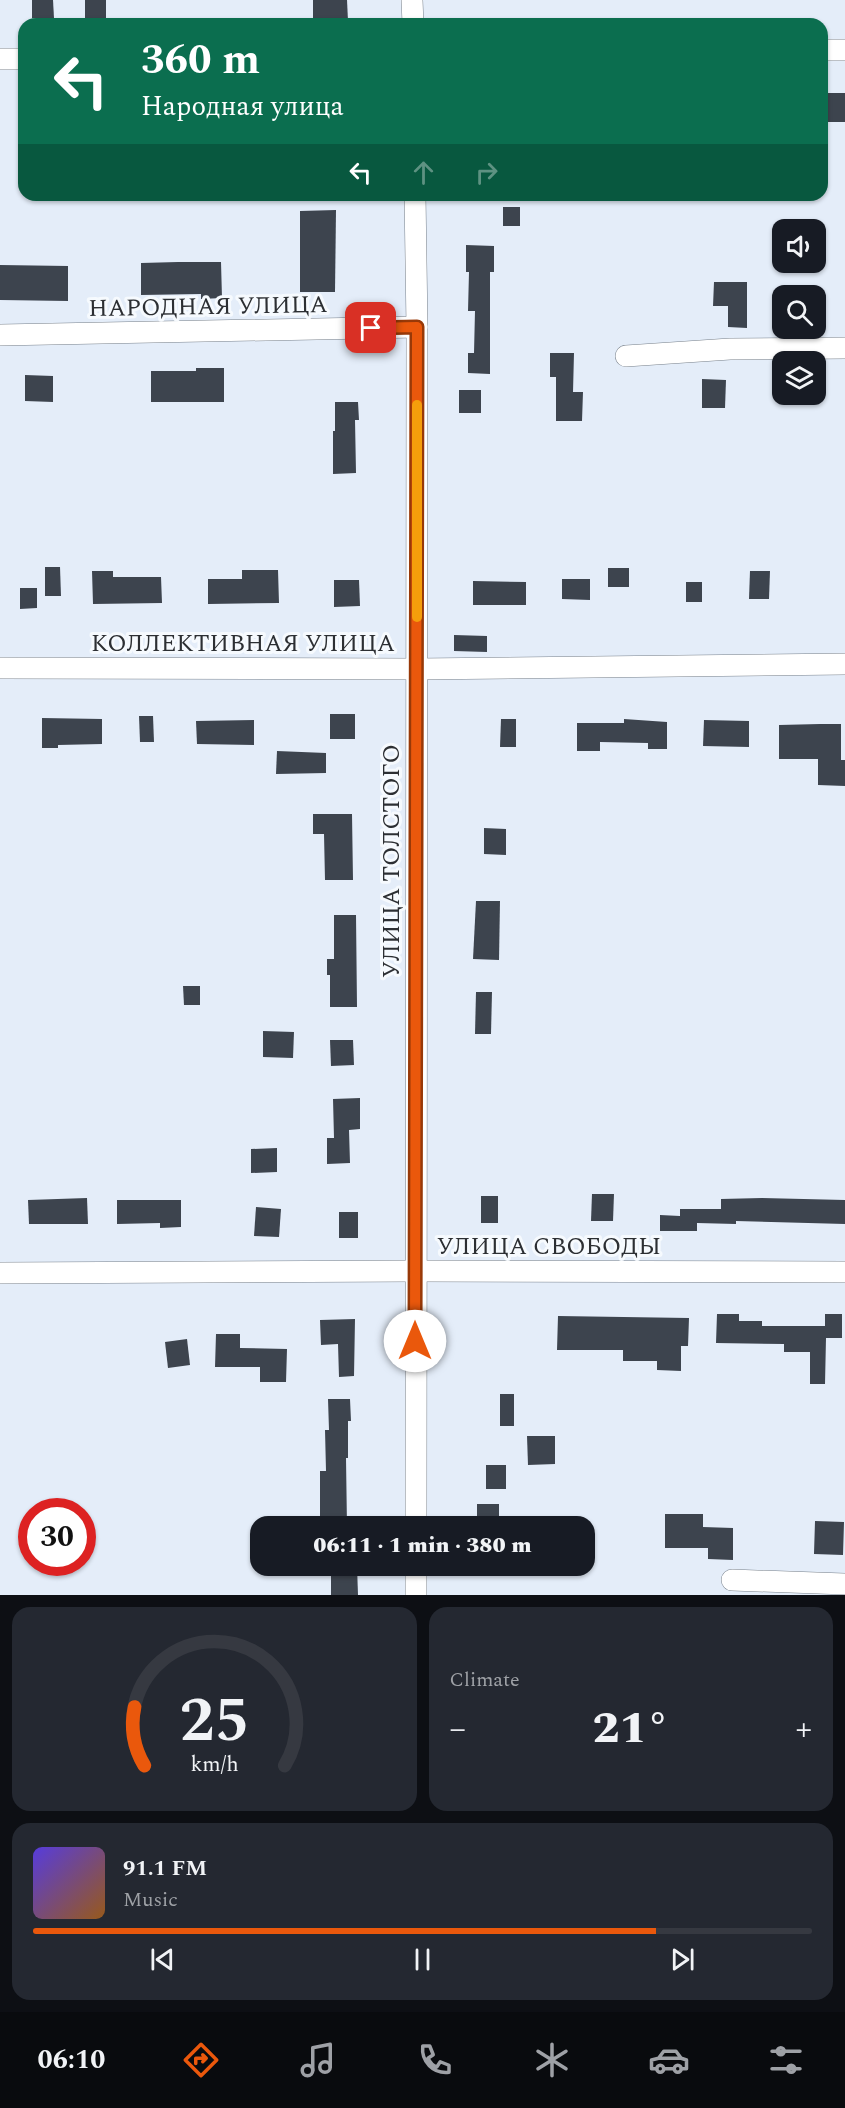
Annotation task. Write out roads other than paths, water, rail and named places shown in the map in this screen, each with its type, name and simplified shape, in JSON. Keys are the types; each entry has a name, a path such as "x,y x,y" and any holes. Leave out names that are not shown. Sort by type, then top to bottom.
{"street":[{"path":"412,0 412,18"},
{"path":"828,50 845,50"},
{"path":"0,59 18,58"},
{"name":"УЛИЦА ТОЛСТОГО","path":"415,201 417,327 416,1516"},
{"name":"НАРОДНАЯ УЛИЦА","path":"0,335 417,327"},
{"path":"626,356 730,349 845,348"},
{"name":"КОЛЛЕКТИВНАЯ УЛИЦА","path":"0,668 417,669 845,664"},
{"name":"УЛИЦА СВОБОДЫ","path":"0,1273 845,1272"},
{"path":"416,1576 416,1595"},
{"path":"732,1580 845,1584"}]}
